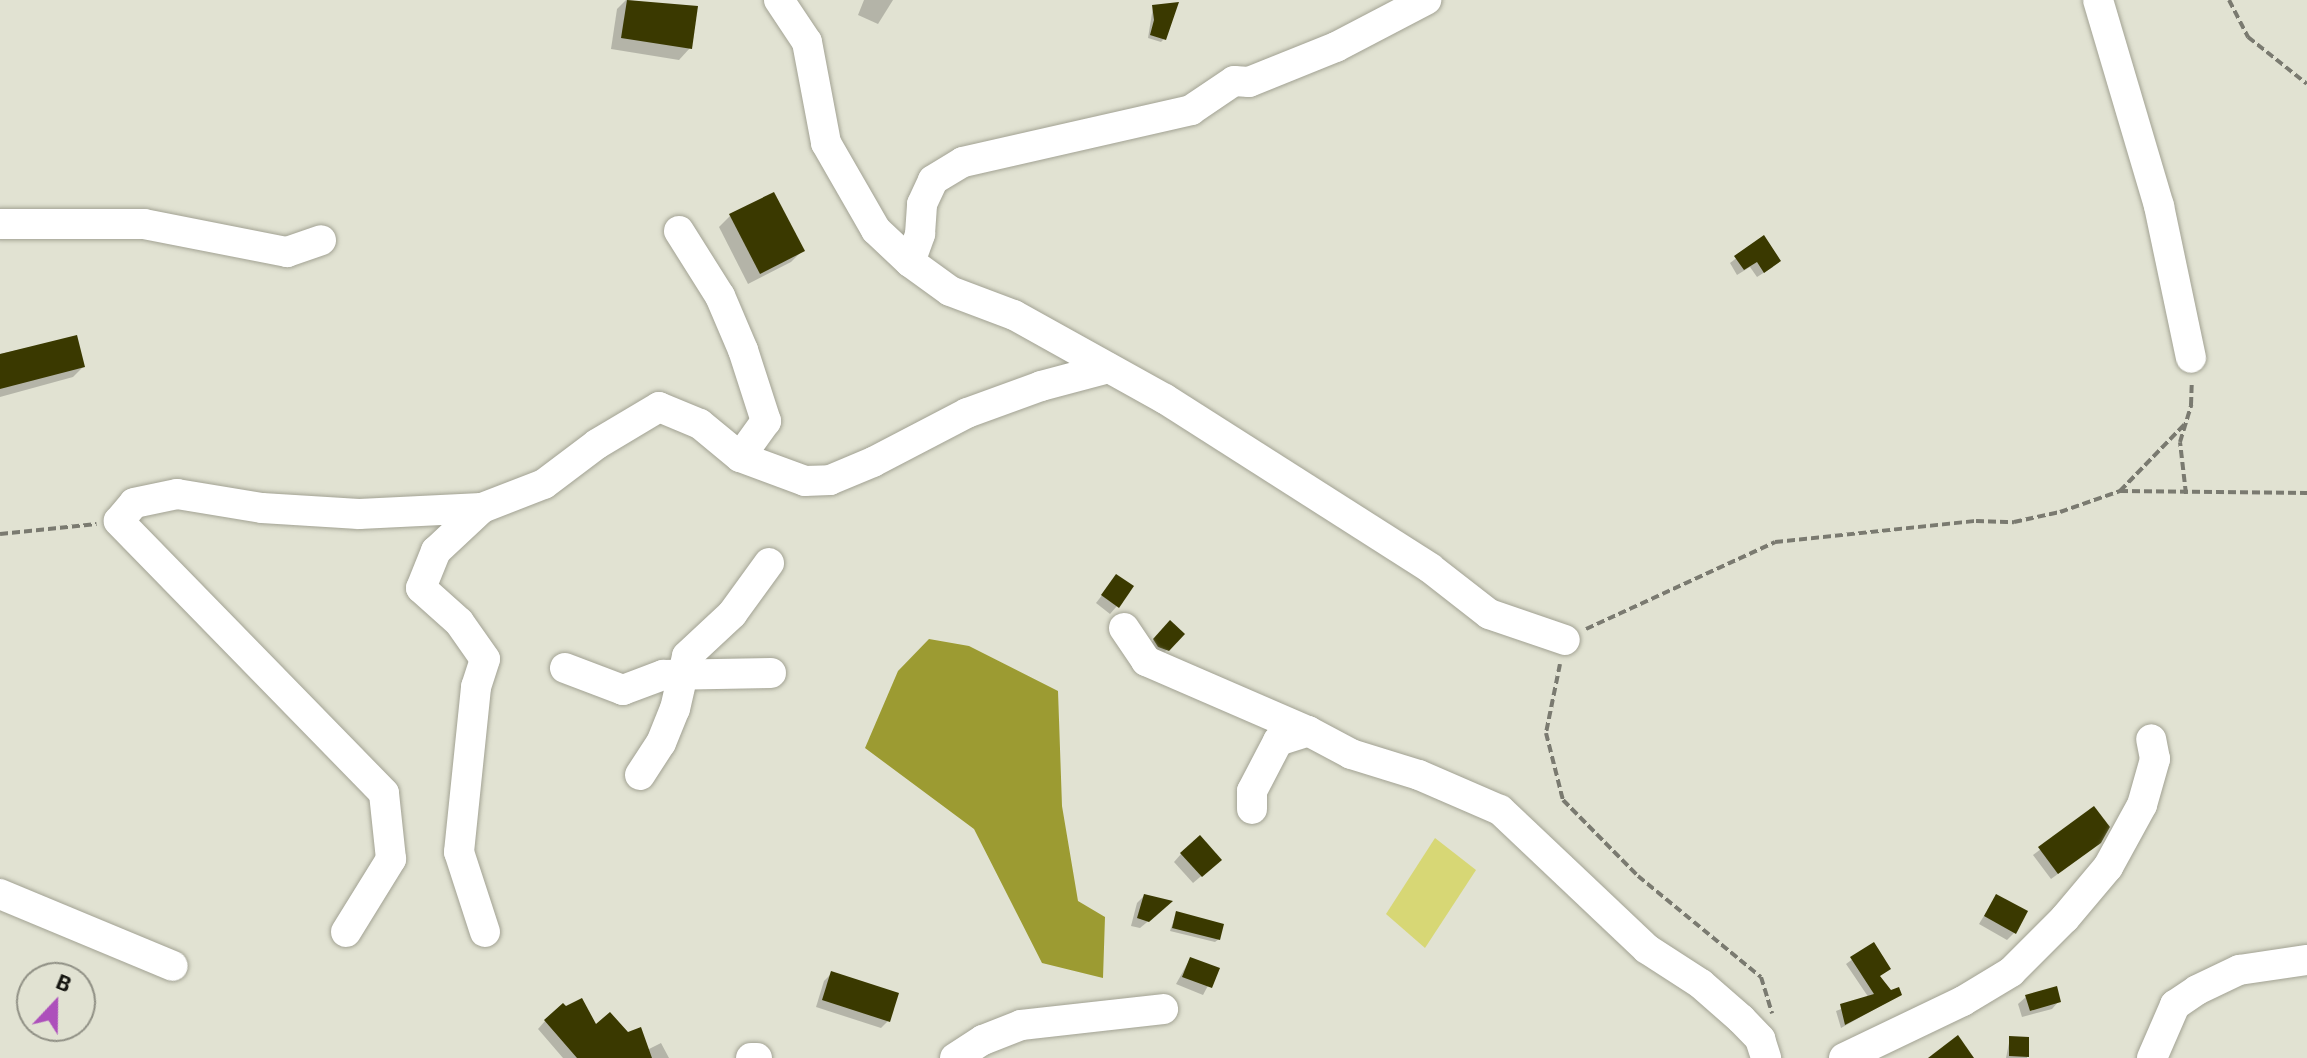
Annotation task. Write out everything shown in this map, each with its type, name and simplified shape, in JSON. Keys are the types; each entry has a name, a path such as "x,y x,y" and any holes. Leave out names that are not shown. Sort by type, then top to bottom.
{"street":[{"path":"779,0 807,42 826,143 876,230 910,262 950,291 1014,315 1165,399 1430,568 1489,614 1565,640"},
{"path":"910,262 920,234 922,204 933,180 963,162 1191,110 1234,81 1249,82 1375,29 1426,0"},
{"path":"2098,0 2159,206 2191,358"},
{"path":"0,224 144,224 287,252 321,240"},
{"path":"679,231 720,296 743,350 766,421 740,457"},
{"path":"346,932 391,859 384,793 119,521 134,503 177,494 262,508 359,514 482,508 544,484 597,444 659,407 700,424 740,457 805,481 830,480 873,462 967,413 1041,386 1109,368"},
{"path":"482,508 436,551 421,588 459,622 485,659 476,687 459,852 485,932"},
{"path":"640,775 661,743 687,656 732,614 769,563"},
{"path":"1124,628 1146,661 1308,731 1351,754 1419,775 1500,810 1647,949 1701,984 1741,1019 1760,1039 1766,1058"},
{"path":"565,668 623,690 663,675 771,673"},
{"path":"1252,809 1252,791 1278,741 1308,731"},
{"path":"1844,1058 1963,1001 2011,972 2065,918 2108,867 2142,805 2155,759 2151,739"},
{"path":"0,894 173,966"},
{"path":"2152,1058 2175,1005 2197,990 2239,970 2307,960"},
{"path":"955,1058 983,1040 1021,1025 1163,1009"}],"path":[{"path":"2229,0 2248,37 2307,84"},
{"path":"2186,494 2180,442 2191,405 2191,358"},
{"path":"2120,491 2185,423"},
{"path":"1774,1017 1761,977 1638,876 1563,800 1546,733 1565,640 1775,542 1976,521 2014,522 2060,512 2120,491 2307,493"},
{"path":"0,534 119,521"}],"shaded area":[{"path":"929,639 969,646 1058,691 1062,806 1078,901 1105,917 1103,978 1042,963 974,829 865,748 898,671"},
{"path":"1435,838 1476,870 1425,948 1386,914"}],"building":[{"path":"627,0 698,6 692,49 621,38"},
{"path":"1179,2 1166,40 1150,35 1154,20 1152,5"},
{"path":"774,192 805,251 760,274 729,214"},
{"path":"1764,235 1781,261 1764,273 1757,262 1744,270 1734,256"},
{"path":"77,335 85,367 0,389 0,354"},
{"path":"1116,574 1134,586 1119,608 1101,595"},
{"path":"1170,620 1185,634 1169,651 1158,647 1153,639"},
{"path":"2094,806 2110,827 2101,843 2058,874 2038,847"},
{"path":"1200,835 1222,860 1202,877 1180,853"},
{"path":"1144,894 1173,901 1149,922 1137,918"},
{"path":"1996,894 2028,911 2016,934 1984,916"},
{"path":"1176,911 1224,924 1220,940 1172,928"},
{"path":"1874,942 1891,969 1880,976 1891,990 1899,987 1902,995 1845,1025 1840,1004 1874,994 1850,957"},
{"path":"1190,957 1220,968 1212,988 1182,977"},
{"path":"831,971 899,993 890,1022 822,1000"},
{"path":"2057,986 2061,1002 2030,1011 2025,995"},
{"path":"582,998 596,1024 610,1012 628,1032 641,1027 652,1058 577,1058 544,1020 563,1003 566,1006"},
{"path":"1958,1035 1974,1058 1928,1058"},
{"path":"2009,1036 2029,1037 2029,1057 2009,1056"}]}
